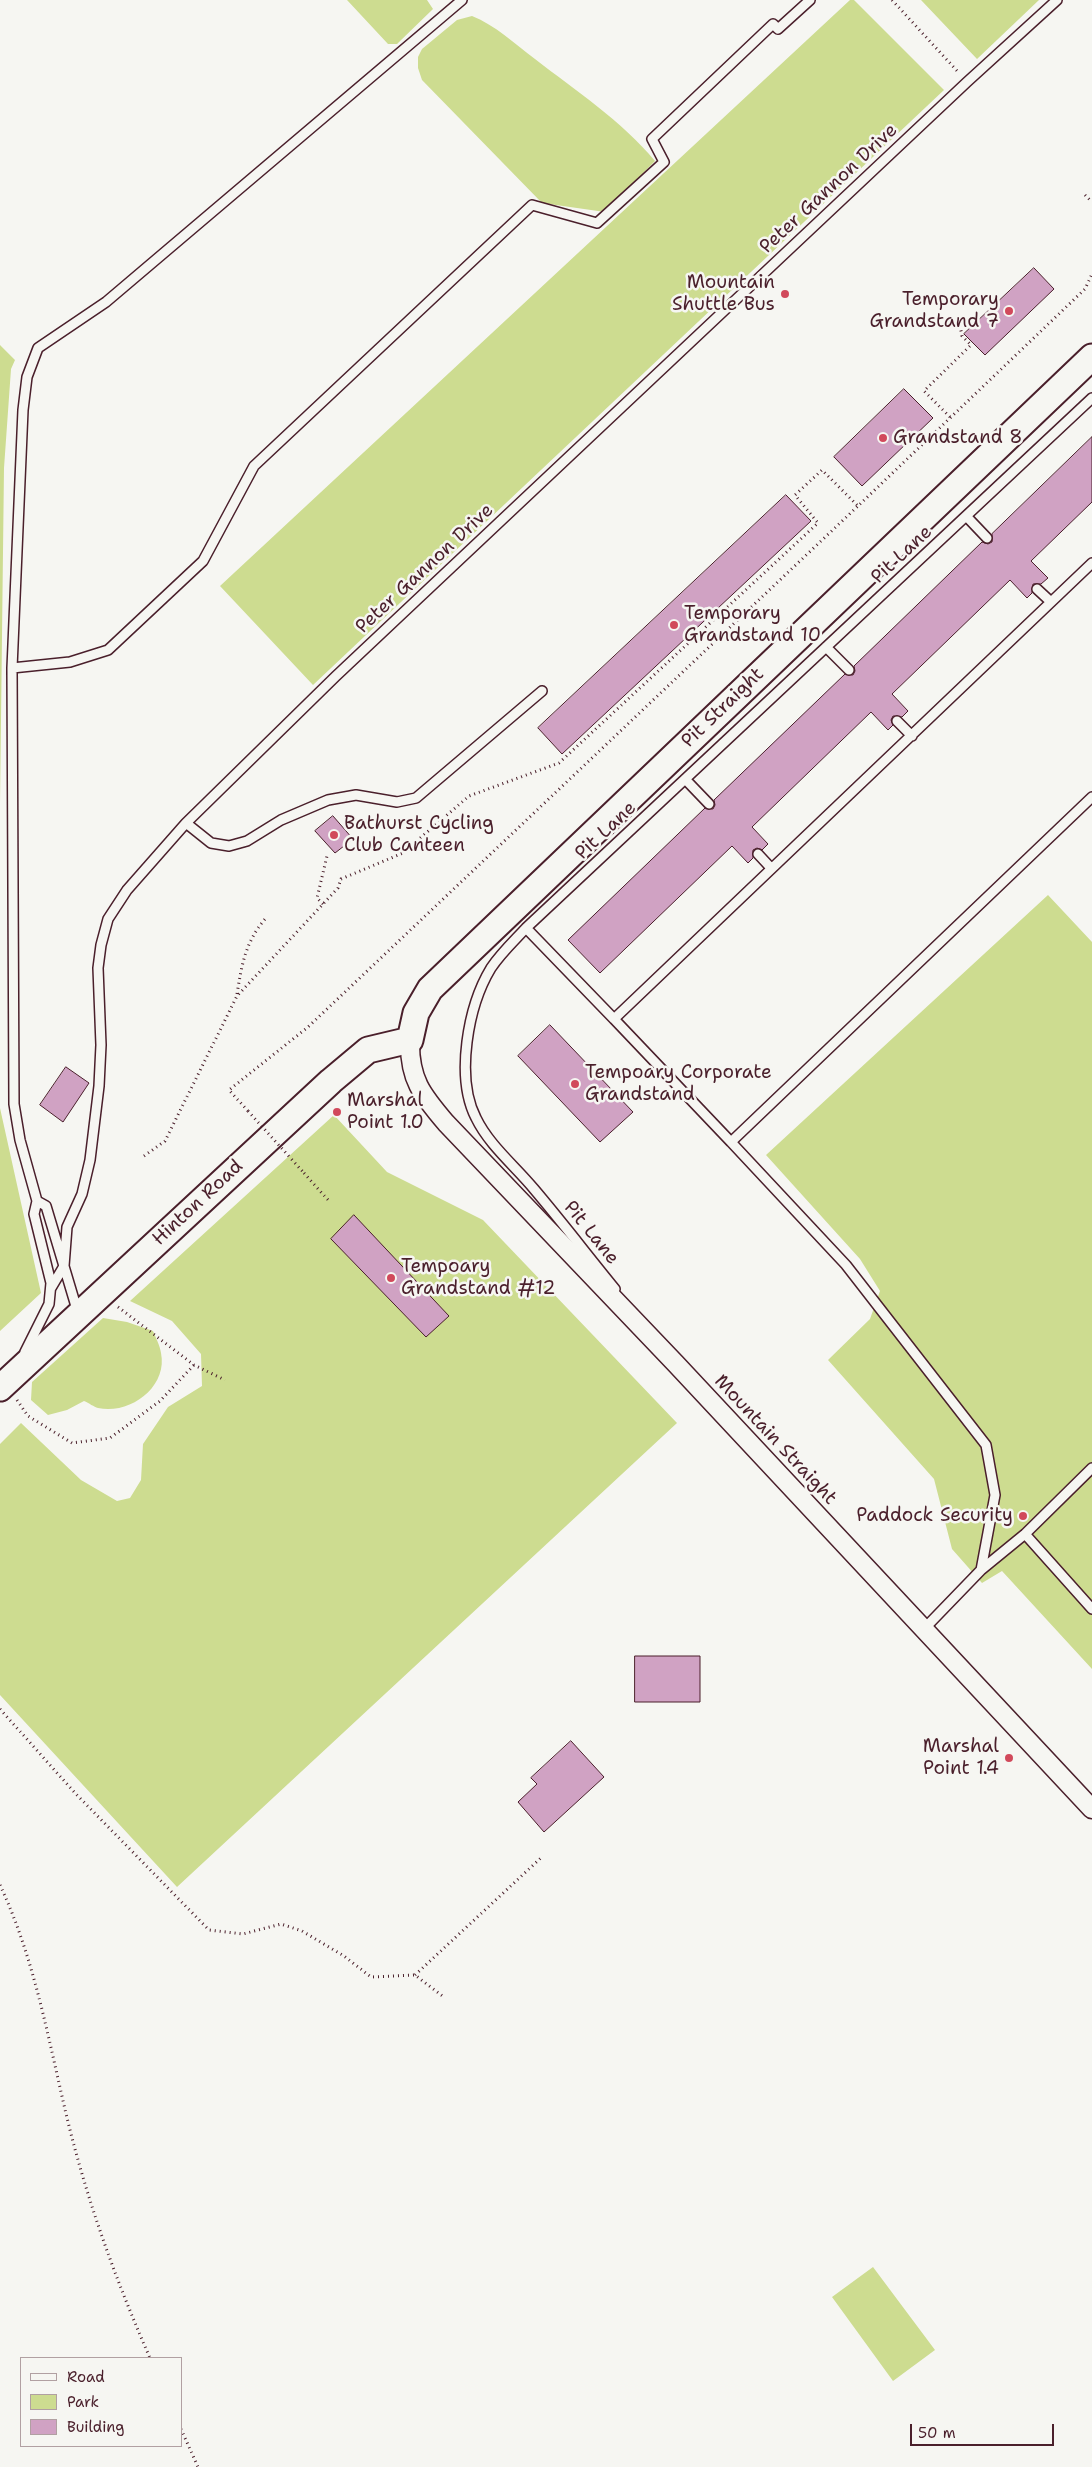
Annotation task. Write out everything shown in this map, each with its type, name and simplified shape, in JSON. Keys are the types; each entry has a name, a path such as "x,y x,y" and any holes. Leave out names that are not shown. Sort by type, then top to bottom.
{"street":[{"name":"Pit Straight","path":"410,1040 413,1021 420,1003 442,976 1092,357"},
{"name":"Mountain Straight","path":"410,1040 411,1060 418,1088 446,1123 676,1364 1092,1809"},
{"name":"Hinton Road","path":"3,1386 98,1295 331,1081 368,1050 410,1040"}],"lane":[{"path":"3,1386 41,1324 49,1304 52,1288 45,1250 34,1214 37,1201 20,1140 14,1104 12,668 23,410 27,376 38,348 106,302 462,0"},
{"path":"12,668 70,662 108,650 203,561 254,466 532,205 597,223 664,162 652,139 773,24 778,29 810,0"},
{"name":"Peter Gannon Drive","path":"52,1288 64,1266 67,1227 82,1194 90,1160 99,1086 101,1045 98,968 100,945 108,920 127,890 186,824 336,676 967,82 1057,0"},
{"name":"Pit Lane","path":"676,1364 533,1187 481,1128 473,1110 467,1074 472,1017 492,968 526,928 1092,398"},
{"path":"967,517 987,538"},
{"path":"614,1019 1092,563"},
{"path":"1037,589 1051,602"},
{"path":"826,647 849,670"},
{"path":"186,824 211,843 229,846 247,841 281,820 328,800 356,795 397,802 416,798 542,691"},
{"path":"897,721 912,736"},
{"path":"685,779 709,804"},
{"path":"731,1142 1092,797"},
{"path":"758,854 771,868"},
{"path":"526,928 846,1265 986,1445 995,1495 981,1570"},
{"path":"37,1201 46,1206 78,1314"},
{"path":"924,1629 981,1570 1025,1534 1092,1468"},
{"path":"1025,1534 1092,1609"}],"path":[{"path":"892,0 967,82"},
{"path":"1086,195 1092,202"},
{"path":"330,1200 229,1090 308,1027 1085,289 1092,274"},
{"path":"950,417 924,391 971,346 962,336 958,316"},
{"path":"144,1156 166,1141 237,996 338,888 341,879 404,853 470,796 560,763 818,523 795,495 822,470 858,506"},
{"path":"323,904 317,898 327,856"},
{"path":"237,996 241,967 252,935 265,919"},
{"path":"98,1295 129,1313 194,1365 225,1380"},
{"path":"3,1386 28,1416 72,1443 110,1438 160,1401 194,1365"},
{"path":"0,1709 75,1793 209,1930 243,1934 280,1924 311,1936 344,1956 371,1977 415,1975 445,1998"},
{"path":"415,1975 543,1856"},
{"path":"0,1885 17,1920 38,1987 69,2125 93,2214 150,2357"},
{"path":"182,2431 198,2467"}],"green space":[{"path":"347,0 427,0 433,9 397,44 388,44"},
{"path":"850,0 854,0 944,90 313,685 220,586"},
{"path":"921,0 1039,0 977,59"},
{"path":"472,16 489,24 505,35 598,107 642,146 655,161 605,212 542,203 422,80 418,68 418,57 422,49 457,20"},
{"path":"0,345 15,360 11,369 4,468 0,803"},
{"path":"1048,895 1092,942 1092,1669 1002,1571 982,1583 952,1549 934,1479 828,1360 870,1319 880,1291 860,1259 766,1155"},
{"path":"0,1108 41,1293 0,1331"},
{"path":"334,1115 387,1172 483,1220 677,1423 177,1887 0,1695 0,1444 21,1423 81,1480 117,1501 130,1498 141,1480 143,1444 168,1407 202,1386 201,1354 172,1321 130,1301"},
{"path":"103,1318 127,1322 153,1331 161,1353 162,1365 159,1377 153,1387 134,1403 110,1409 98,1408 84,1401 67,1410 48,1415 31,1400 32,1382"},
{"path":"873,2267 935,2350 893,2381 832,2297"}],"building":[{"name":"Temporary Grandstand 7","path":"1034,268 1054,289 985,355 964,334"},
{"name":"Grandstand 8","path":"904,389 933,418 862,486 834,457"},
{"path":"1092,437 1092,502 1031,561 1048,578 1041,584 1033,584 1032,593 1027,598 1010,580 892,694 908,711 902,717 893,716 891,720 893,725 888,730 871,712 752,827 768,844 762,850 757,848 753,850 753,858 748,863 732,846 600,973 568,940 705,808 713,809 715,805 714,800 845,674 853,675 855,671 854,666 982,542 988,544 992,542 992,534"},
{"name":"Temporary Grandstand 10","path":"786,495 811,521 562,754 538,728"},
{"name":"Bathurst Cycling Club Canteen","path":"333,816 353,839 335,853 315,831"},
{"name":"Tempoary Corporate Grandstand","path":"550,1025 633,1112 600,1142 518,1056"},
{"path":"66,1067 89,1083 63,1122 40,1105"},
{"name":"Tempoary Grandstand #12","path":"354,1215 449,1316 426,1337 331,1239"},
{"path":"635,1656 700,1656 700,1702 635,1702"},
{"path":"571,1741 604,1777 544,1832 518,1802 537,1784 531,1778"}],"place":[{"name":"Mountain Shuttle Bus","path":"785,294"},
{"name":"Temporary Grandstand 7","path":"1009,311"},
{"name":"Grandstand 8","path":"883,438"},
{"name":"Temporary Grandstand 10","path":"674,625"},
{"name":"Bathurst Cycling Club Canteen","path":"334,835"},
{"name":"Tempoary Corporate Grandstand","path":"575,1084"},
{"name":"Marshal Point 1.0","path":"337,1112"},
{"name":"Tempoary Grandstand #12","path":"391,1278"},
{"name":"Paddock Security","path":"1023,1516"},
{"name":"Marshal Point 1.4","path":"1009,1758"}]}
